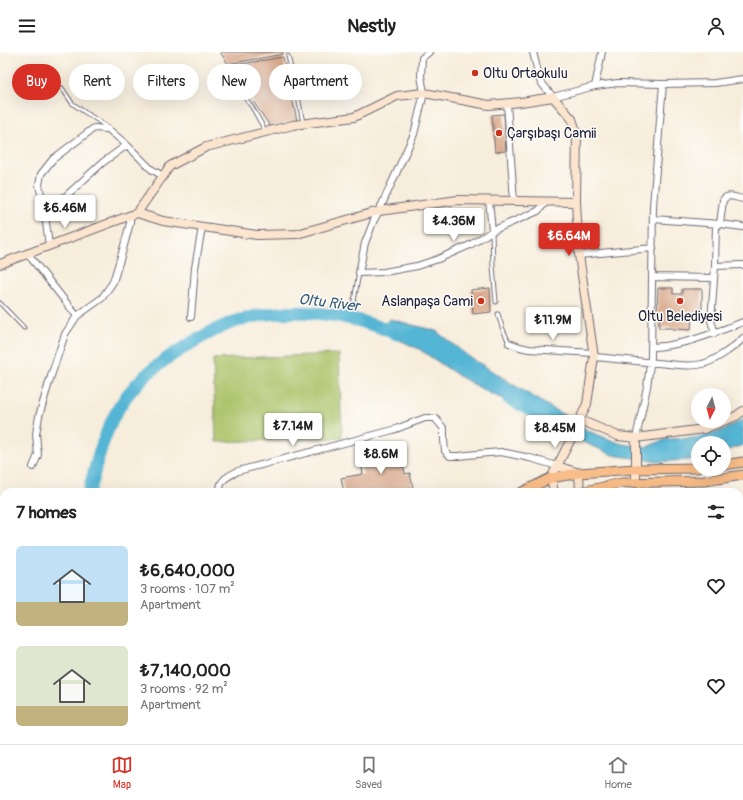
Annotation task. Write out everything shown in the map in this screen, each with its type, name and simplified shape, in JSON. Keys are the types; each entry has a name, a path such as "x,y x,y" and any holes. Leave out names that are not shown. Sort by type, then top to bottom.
{"main road":[{"path":"731,464 743,462"},
{"path":"530,488 551,478 635,465 691,468"},
{"path":"605,488 621,484 704,481 743,475"}],"street":[{"path":"429,52 422,58 421,76 424,93 414,134 365,242 359,273 384,272 417,266 438,259 470,245 492,231 538,211 547,201"},
{"path":"533,52 540,81 572,119 577,134 576,202 579,255 594,355 587,404 551,478 553,488"},
{"path":"595,86 602,52"},
{"path":"33,467 38,455 36,434 39,416 65,334 77,316 102,298 113,282 133,214 170,166 206,147 293,125 354,117 396,96 424,93 489,105 521,102 595,86 618,83 715,84 743,79"},
{"path":"636,483 636,438 651,363 653,206 663,84"},
{"path":"506,104 514,201"},
{"path":"49,245 39,185 41,174 53,159 94,128 108,128 127,144 151,169 163,176"},
{"path":"44,208 66,196 102,163 127,144"},
{"path":"714,333 711,321 718,224 723,200 728,196 743,199"},
{"path":"0,264 133,214 163,221 257,235 297,234 379,211 458,200 576,202"},
{"path":"489,200 492,231"},
{"path":"653,219 743,227"},
{"path":"191,317 195,268 202,227"},
{"path":"579,255 653,248"},
{"path":"27,253 77,316"},
{"path":"715,266 743,265"},
{"path":"652,277 714,278"},
{"path":"651,347 673,345 714,333 743,322"},
{"path":"509,343 520,347 651,363 692,366 714,359 742,341"},
{"path":"580,420 618,436 636,438 704,429 743,412"},
{"path":"220,488 223,480 229,475 238,471 393,430 425,418 435,418 444,429 445,451 450,456 501,452 530,458 579,473 581,488"}],"lane":[{"path":"288,56 303,124"},
{"path":"62,88 72,103 108,128"},
{"path":"247,100 266,132"},
{"path":"492,231 496,302"},
{"path":"353,306 359,273"},
{"path":"0,302 24,328"},
{"path":"498,314 509,343"}],"green space":[{"path":"339,354 342,438 216,442 213,359"}],"water":[{"path":"390,319 436,331 468,356 588,431 622,444 646,447 667,439 691,438 691,459 658,462 613,455 558,431 528,409 491,394 459,376 419,349 378,330"},
{"path":"743,419 743,445 731,449 731,436 702,436 731,428 731,426"}],"building":[{"path":"220,52 283,52 283,54 228,64"},
{"path":"283,57 285,64 269,64 269,100 292,100 297,121 270,126 252,100 261,100 261,64 241,64"},
{"name":"Çarşıbaşı Camii","path":"504,114 506,151 495,152 492,115"},
{"name":"Aslanpaşa Cami","path":"490,288 491,312 473,314 471,290"},
{"name":"Oltu Belediyesi","path":"658,288 673,288 673,294 682,294 682,289 702,289 702,309 697,309 697,315 692,315 691,330 659,328 659,314 657,314"},
{"path":"403,448 406,461 403,462 405,474 410,473 413,488 343,488 341,478 363,474 360,456 375,453 375,456 392,453 392,450"}],"waterway":[{"name":"Oltu River","path":"90,488 103,442 108,430 119,407 132,389 138,382 160,364 183,348 211,332 233,322 259,315 299,312 340,316 379,327 397,334"},
{"name":"Oltu River","path":"509,399 547,418"}],"place":[{"name":"Oltu Ortaokulu","path":"475,73"},
{"name":"Çarşıbaşı Camii","path":"499,133"},
{"name":"Aslanpaşa Cami","path":"481,301"},
{"name":"Oltu Belediyesi","path":"680,301"}]}
